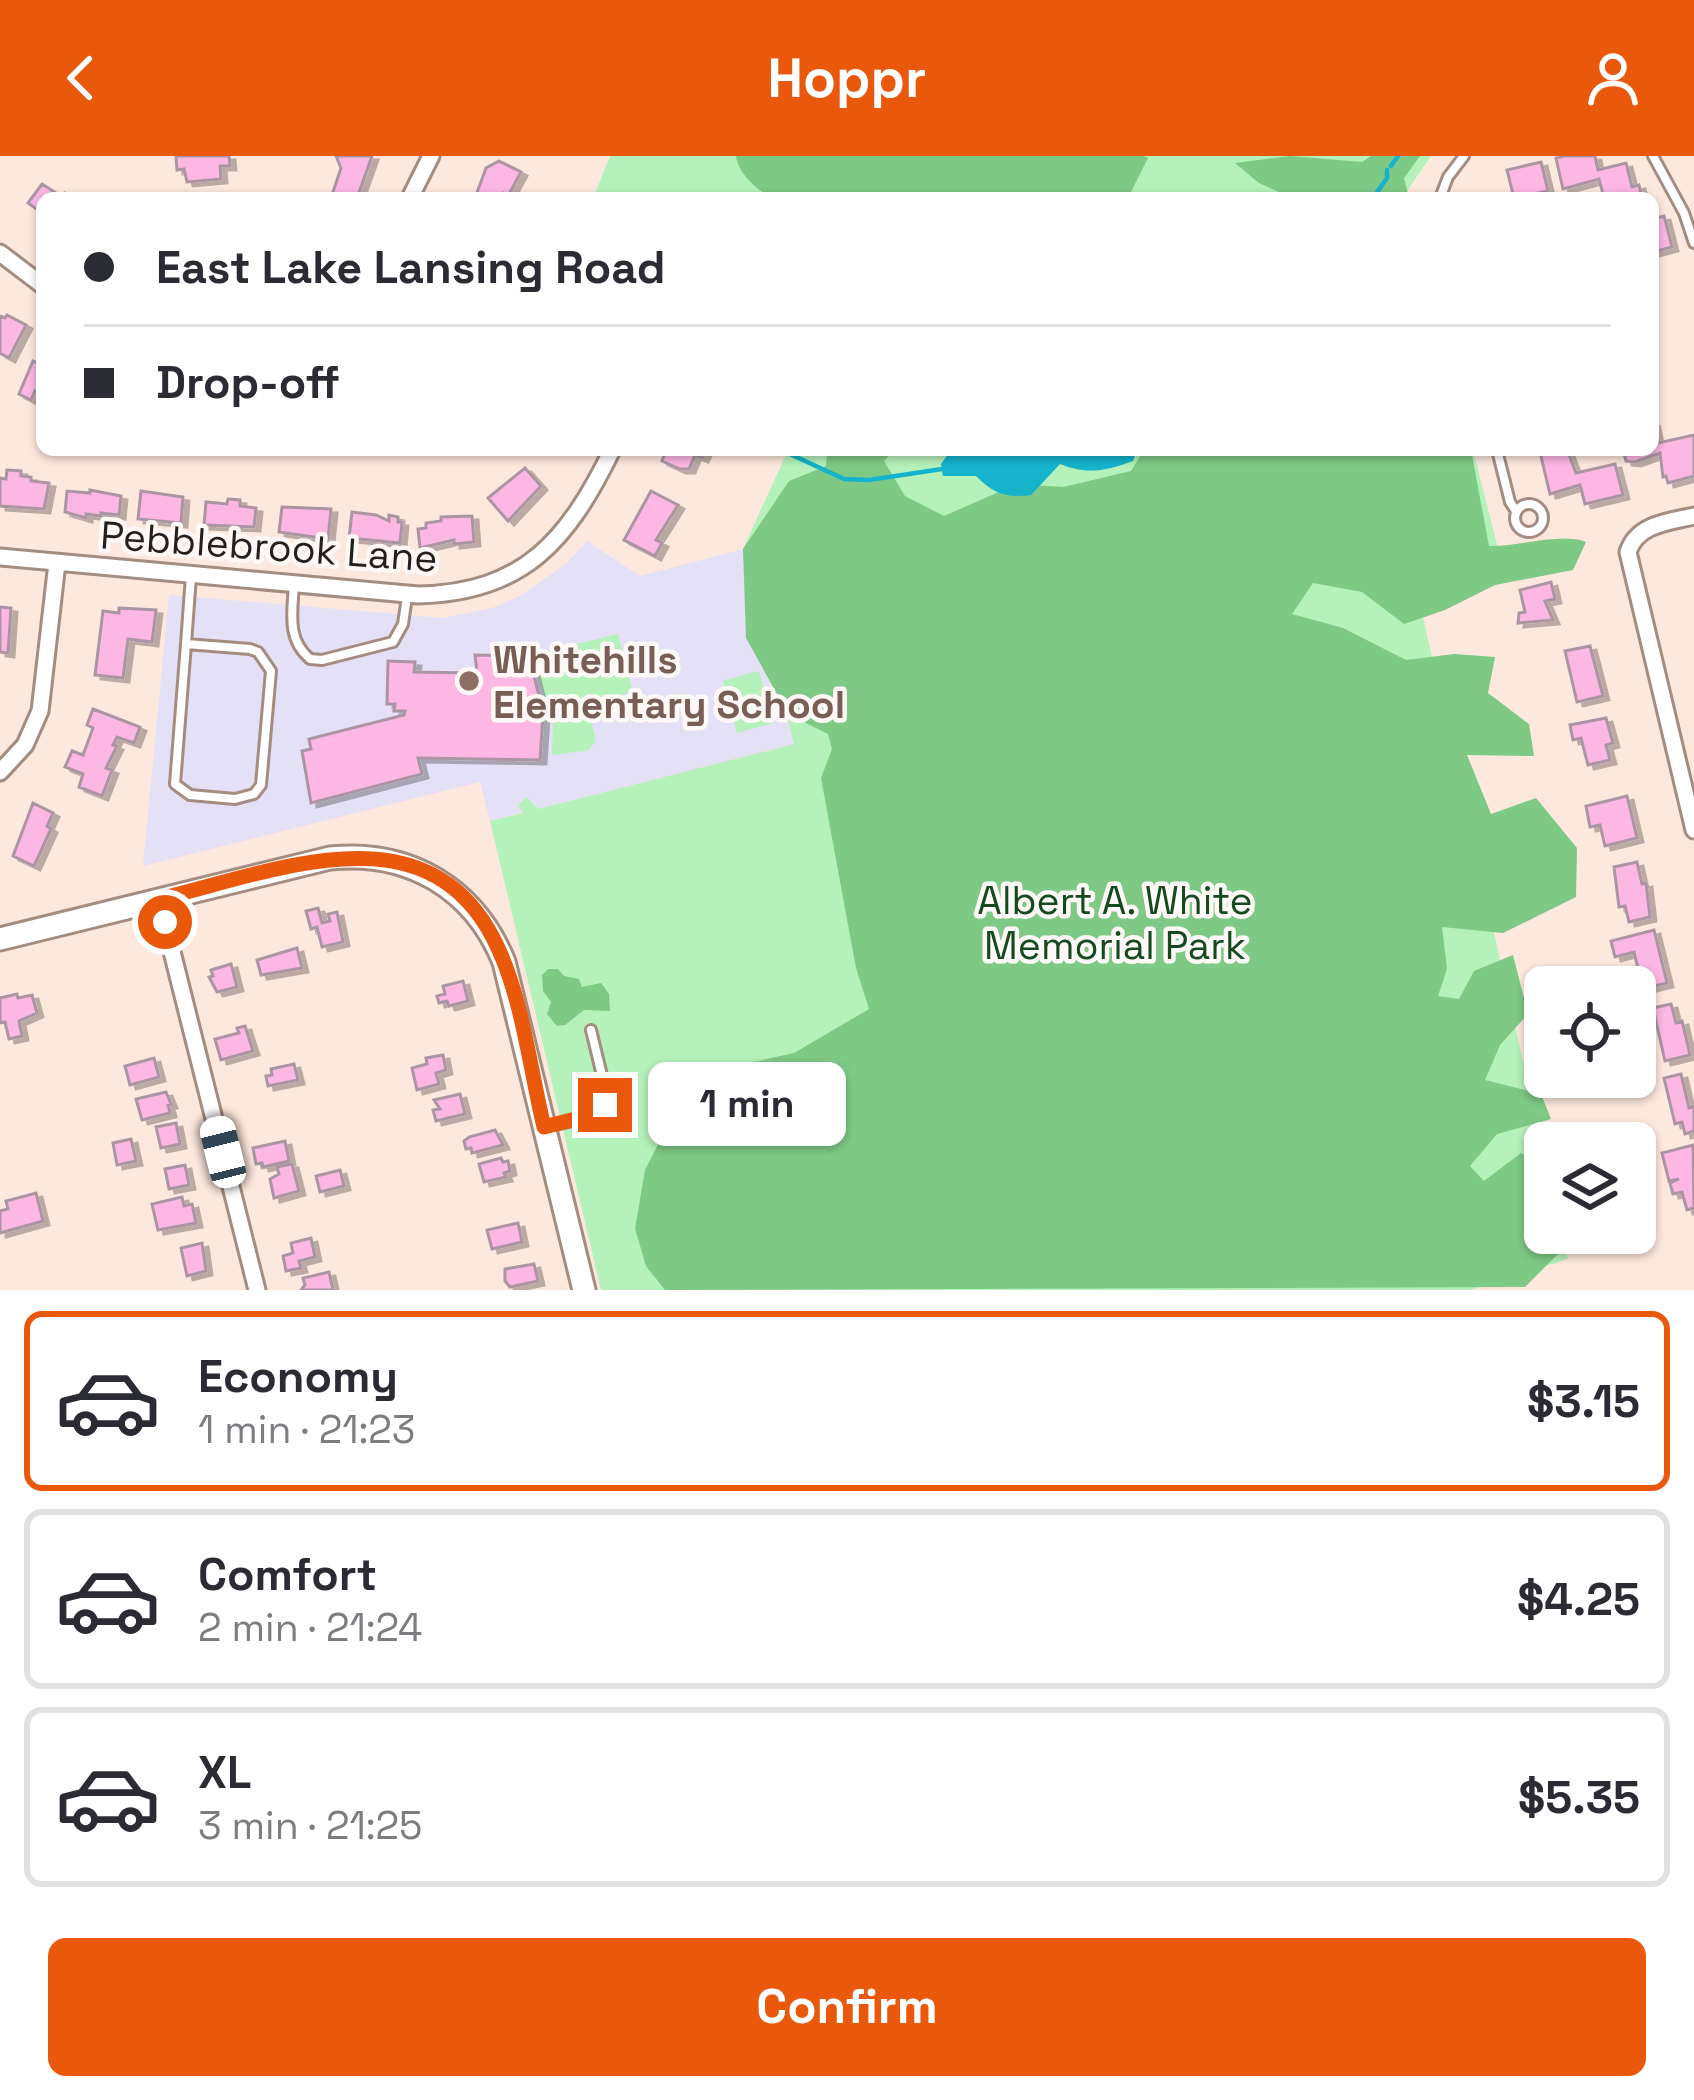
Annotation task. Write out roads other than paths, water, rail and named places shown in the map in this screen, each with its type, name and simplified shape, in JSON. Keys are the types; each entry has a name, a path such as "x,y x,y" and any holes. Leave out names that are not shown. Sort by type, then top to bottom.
{"main road":[{"path":"0,939 348,856 392,860 431,875 468,903 497,946 584,1290"}],"street":[{"path":"413,192 430,156"},
{"path":"0,253 36,280"},
{"name":"Pebblebrook Lane","path":"0,556 448,595 510,578 534,560 585,503 608,456"},
{"path":"1694,516 1652,526 1630,542 1629,568 1694,830"},
{"path":"0,772 25,745 40,711 57,562"},
{"path":"159,899 257,1290"}],"lane":[{"path":"1442,192 1464,156"},
{"path":"1653,156 1684,213 1694,243"},
{"path":"1498,456 1516,511"},
{"path":"186,644 250,649 258,652 271,671 264,774 254,794 245,799 190,796 175,784 191,575"},
{"path":"295,584 293,635 310,659 392,642 403,625 408,595"},
{"path":"544,1127 591,1115 605,1105 607,1096 591,1030"}],"water":[{"path":"947,456 1135,456 1133,461 1088,471 1060,464 1031,495 1014,496 995,491 976,476 943,476 941,464"}],"waterway":[{"path":"1391,166 1398,156"},
{"path":"1377,192 1387,170"},
{"path":"794,456 844,479 942,469"}],"place":[{"name":"Whitehills Elementary School","path":"469,681"}],"park label":[{"name":"Albert A. White Memorial Park","path":"1115,922"}]}
